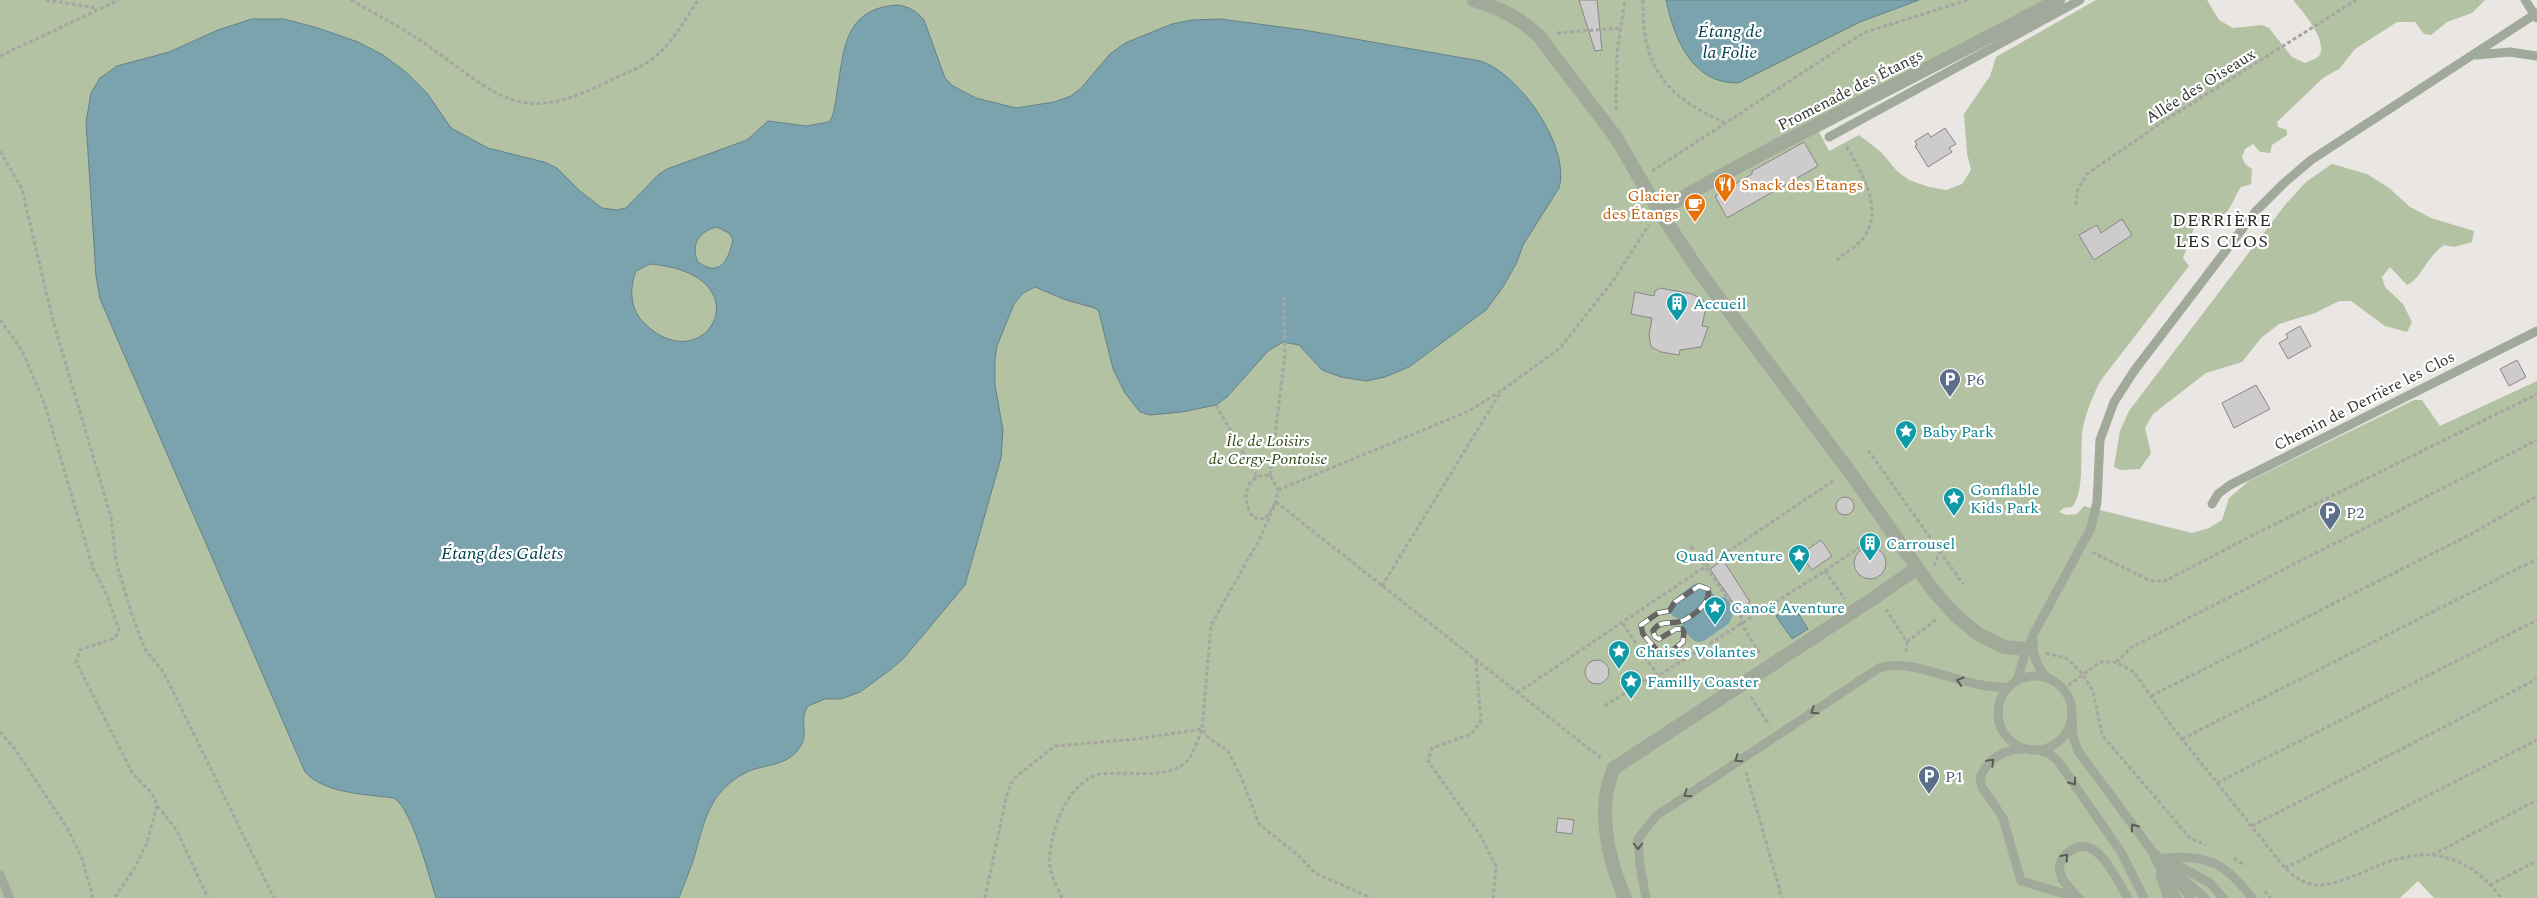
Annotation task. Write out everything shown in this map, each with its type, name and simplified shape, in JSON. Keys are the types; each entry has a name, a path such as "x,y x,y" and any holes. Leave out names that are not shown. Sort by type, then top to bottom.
{"street":[{"path":"1474,0 1503,10 1522,21 1538,35 1615,136 1659,211 1701,274 1849,471 1917,568 1950,609 1967,626 1996,644 2029,649"},
{"name":"Promenade des Étangs","path":"1659,211 1829,117 1962,52 2058,0"},
{"path":"1625,898 1612,857 1606,828 1606,795 1614,768 1768,666 1854,612 1917,568"}],"lane":[{"name":"Promenade des Étangs","path":"1829,138 2080,0"},
{"path":"2017,681 2034,632 2091,528 2097,502 2100,440 2114,402 2134,371 2256,211 2296,171 2536,15 2525,0"},
{"path":"2469,58 2483,54 2510,52 2537,56"},
{"name":"Chemin de Derrière les Clos","path":"2212,504 2218,494 2230,485 2537,331"},
{"path":"2029,649 2039,668 2049,679 2063,689 2069,698 2073,736 2078,751 2152,851 2191,898"},
{"path":"1646,898 1638,849 1641,833 1661,812 1879,668 1886,665 1909,666 1980,686 2008,687"},
{"path":"2028,749 2008,739 2000,725 1998,705 2008,687 2017,681 2032,676 2049,679"},
{"path":"2038,750 2051,747 2063,737 2069,729 2072,714"},
{"path":"2078,898 2022,881 2003,818 1980,783 1986,768 1996,756 2012,750 2028,749 2038,750 2053,756 2121,852 2144,898"},
{"path":"2078,898 2062,879 2059,867 2066,854 2082,847 2099,852 2128,898"},
{"path":"2152,851 2210,883 2222,898"},
{"path":"2152,851 2168,898"},
{"path":"2152,851 2177,898"},
{"path":"2152,851 2205,898"},
{"path":"2165,858 2196,856 2214,862 2233,875 2252,898"},
{"path":"0,875 10,898"}],"path":[{"path":"46,0 98,9"},
{"path":"0,56 119,0"},
{"path":"352,0 412,34 492,92 532,104 558,102 570,98 647,62 671,40 698,0"},
{"path":"1615,136 1618,52 1624,0"},
{"path":"1643,0 1643,30 1656,71 1680,99 1725,123"},
{"path":"1641,179 1841,46 1866,32 1968,0"},
{"name":"Allée des Oiseaux","path":"2076,204 2077,191 2088,174 2161,123 2356,0"},
{"path":"1538,35 1621,28"},
{"path":"1838,132 1861,171 1874,212 1864,237 1838,259 1839,261"},
{"path":"0,151 22,189 52,317 110,517 116,562 144,649 164,673 274,898"},
{"path":"1278,490 1469,411 1501,392 1560,348 1613,281 1659,211"},
{"path":"1062,898 1050,868 1050,841 1075,787 1100,774 1132,774 1162,771 1182,765 1192,753 1202,729 1211,625 1260,538 1276,502 1278,490 1270,475 1285,355 1284,297"},
{"path":"0,320 22,350 37,385 93,568 106,593 119,630 115,638 80,650 76,662 133,774 152,793 157,805 177,831 208,898"},
{"path":"1382,586 1501,392"},
{"path":"2082,547 2151,581 2165,582 2258,532 2537,394"},
{"path":"1216,404 1258,477"},
{"path":"2116,662 2132,647 2537,440"},
{"path":"1868,450 1963,584"},
{"path":"1517,693 1623,624 1849,471"},
{"path":"1270,475 1258,477 1249,484 1246,500 1249,513 1254,518 1264,518 1276,502"},
{"path":"2151,696 2477,531 2537,496"},
{"path":"1276,502 1614,768"},
{"path":"1605,706 1655,674 1658,676 1670,670 1742,621 1747,622 1889,528"},
{"path":"1691,546 1742,621 1768,666"},
{"path":"2182,739 2537,559"},
{"path":"1824,571 1854,612"},
{"path":"1907,642 1950,609"},
{"path":"2218,783 2537,620"},
{"path":"1623,624 1655,674"},
{"path":"2029,649 2066,658 2082,673 2093,691 2102,736 2190,838 2207,846"},
{"path":"1476,661 1481,720 1471,734 1432,748 1428,760 1479,833 1496,866 1493,898"},
{"path":"2063,689 2082,673 2100,662 2116,662 2134,672 2182,739 2285,868 2304,882 2323,885 2401,858 2431,855 2464,863 2490,885 2501,898"},
{"path":"2252,826 2537,679"},
{"path":"1750,696 1768,723"},
{"path":"985,898 1006,798 1013,779 1055,746 1138,739 1202,729"},
{"path":"1202,729 1210,739 1228,751 1243,782 1259,824 1300,857 1315,873 1372,898"},
{"path":"0,732 20,757 67,828 82,858 93,898"},
{"path":"2285,868 2537,740"},
{"path":"1738,760 1746,773 1782,898"},
{"path":"2431,855 2537,800"},
{"path":"114,898 134,869 147,842 157,805"},
{"path":"2232,858 2241,861 2247,869"},
{"path":"2490,885 2537,861"},
{"path":"2259,883 2270,898"}],"green space":[{"name":"Île de Loisirs de Cergy-Pontoise","path":"0,0 2067,0 1819,132 1829,151 1859,135 1881,152 1897,171 1909,180 1929,187 1946,190 1962,184 1971,170 1967,153 1964,114 1990,76 1996,57 2096,0 2207,0 2219,20 2233,28 2262,25 2269,28 2292,57 2305,63 2319,56 2321,50 2320,42 2313,26 2293,0 2485,0 2472,13 2447,22 2431,35 2424,34 2415,22 2397,22 2355,49 2339,69 2323,78 2277,122 2278,127 2287,130 2287,135 2272,145 2270,153 2260,152 2253,144 2245,149 2242,157 2245,164 2252,169 2251,184 2241,187 2224,215 2195,225 2183,258 2189,266 2101,380 2088,409 2083,427 2079,491 2072,507 2064,508 2059,512 2067,515 2077,514 2084,506 2192,533 2209,528 2222,520 2229,498 2249,481 2414,400 2422,400 2440,426 2537,381 2537,898 2434,898 2418,881 2400,898 0,898"},
{"path":"2332,164 2367,174 2389,188 2410,207 2431,218 2474,231 2472,242 2454,247 2444,245 2433,255 2416,278 2407,285 2390,267 2382,277 2385,287 2403,304 2412,322 2407,332 2385,326 2351,301 2339,301 2315,313 2279,324 2261,338 2242,362 2206,373 2153,414 2145,428 2151,453 2140,469 2120,470 2114,467 2120,431 2129,411 2285,205 2306,182"}],"water":[{"name":"Étang de la Folie","path":"1666,0 1919,0 1860,22 1738,83 1722,81 1708,76 1697,67 1680,43"},
{"name":"Étang des Galets","path":"898,5 906,7 924,20 945,78 953,86 976,98 1016,108 1054,102 1071,96 1081,88 1110,54 1125,43 1172,24 1192,20 1220,19 1304,30 1480,61 1495,68 1510,80 1539,114 1550,133 1557,153 1561,171 1559,188 1523,245 1517,262 1503,287 1486,310 1409,367 1385,377 1366,381 1341,377 1322,370 1299,345 1283,342 1268,351 1227,397 1216,405 1182,412 1150,415 1140,412 1125,393 1113,369 1099,312 1095,308 1066,300 1035,287 1023,293 1014,304 997,346 995,385 1003,430 1001,458 965,585 903,659 890,670 860,692 841,699 825,699 808,706 804,717 804,739 792,756 779,763 745,773 725,787 712,804 679,898 436,898 413,829 401,805 394,798 335,789 323,785 305,772 100,299 96,276 86,122 91,93 100,78 117,66 169,52 218,30 252,19 284,19 358,42 383,55 407,73 427,93 451,128 488,148 544,162 557,168 581,192 602,208 617,210 626,208 658,175 667,169 747,140 768,121 806,126 829,122 834,112 845,46 850,34 857,23 867,14 880,8","holes":["717,227 729,233 733,240 726,260 718,267 712,268 698,262 695,250 701,235","650,264 686,272 707,286 716,303 714,320 704,334 688,341 668,339 645,324 640,318 632,299 632,285 636,271"]},
{"path":"1793,605 1808,629 1792,639 1776,616"}],"building":[{"path":"1579,0 1597,0 1602,50 1595,51"},
{"path":"1945,128 1956,144 1949,148 1952,152 1928,167 1915,146 1917,145 1915,141 1928,133 1931,137"},
{"path":"1804,142 1818,166 1727,218 1715,196 1752,174 1752,171"},
{"path":"2122,219 2132,235 2094,260 2079,235 2097,225 2101,233"},
{"name":"Accueil","path":"1660,288 1692,294 1703,300 1705,312 1702,326 1708,327 1701,347 1680,350 1679,355 1661,352 1651,347 1649,335 1652,318 1631,314 1635,292 1654,296 1655,291"},
{"path":"2300,326 2311,346 2288,359 2279,343 2288,338 2286,334"},
{"path":"2517,360 2526,377 2509,386 2500,369"},
{"path":"2256,385 2270,409 2234,428 2222,403"},
{"path":"1841,497 1849,497 1854,502 1852,513 1841,515 1836,510 1836,502"},
{"path":"1821,540 1832,556 1812,570 1801,554"},
{"name":"Carrousel","path":"1870,547 1882,551 1886,563 1882,575 1870,579 1858,575 1854,563 1858,551"},
{"path":"1723,560 1750,602 1738,610 1710,569"},
{"path":"1597,660 1602,661 1608,667 1608,677 1602,683 1597,684 1592,683 1586,677 1585,672 1586,667 1592,661"},
{"path":"1558,818 1574,820 1572,834 1556,832"}],"waterway":[{"path":"1699,593 1710,606 1721,607 1723,612 1721,617 1699,632 1692,624 1701,613 1692,604 1683,610 1679,608 1699,593"}],"railway":[{"path":"1699,586 1708,589 1707,599 1701,608 1682,621 1659,625 1653,631 1655,637 1659,639 1676,629 1682,629 1684,632 1683,642 1667,655 1661,655 1643,634 1641,625 1658,613 1669,611 1675,602 1699,586"}],"place":[{"name":"Snack des Étangs","path":"1725,203"},
{"name":"Glacier des Étangs","path":"1695,223"},
{"name":"Accueil","path":"1677,322"},
{"name":"P6","path":"1950,398"},
{"name":"Baby Park","path":"1906,450"},
{"name":"Gonflable Kids Park","path":"1954,517"},
{"name":"P2","path":"2330,531"},
{"name":"Carrousel","path":"1870,562"},
{"name":"Quad Aventure","path":"1799,574"},
{"name":"Canoë Aventure","path":"1715,626"},
{"name":"Chaises Volantes","path":"1619,670"},
{"name":"Familly Coaster","path":"1631,700"},
{"name":"P1","path":"1929,795"}],"district":[{"name":"DERRIÈRE LES CLOS","path":"2222,230"}]}
